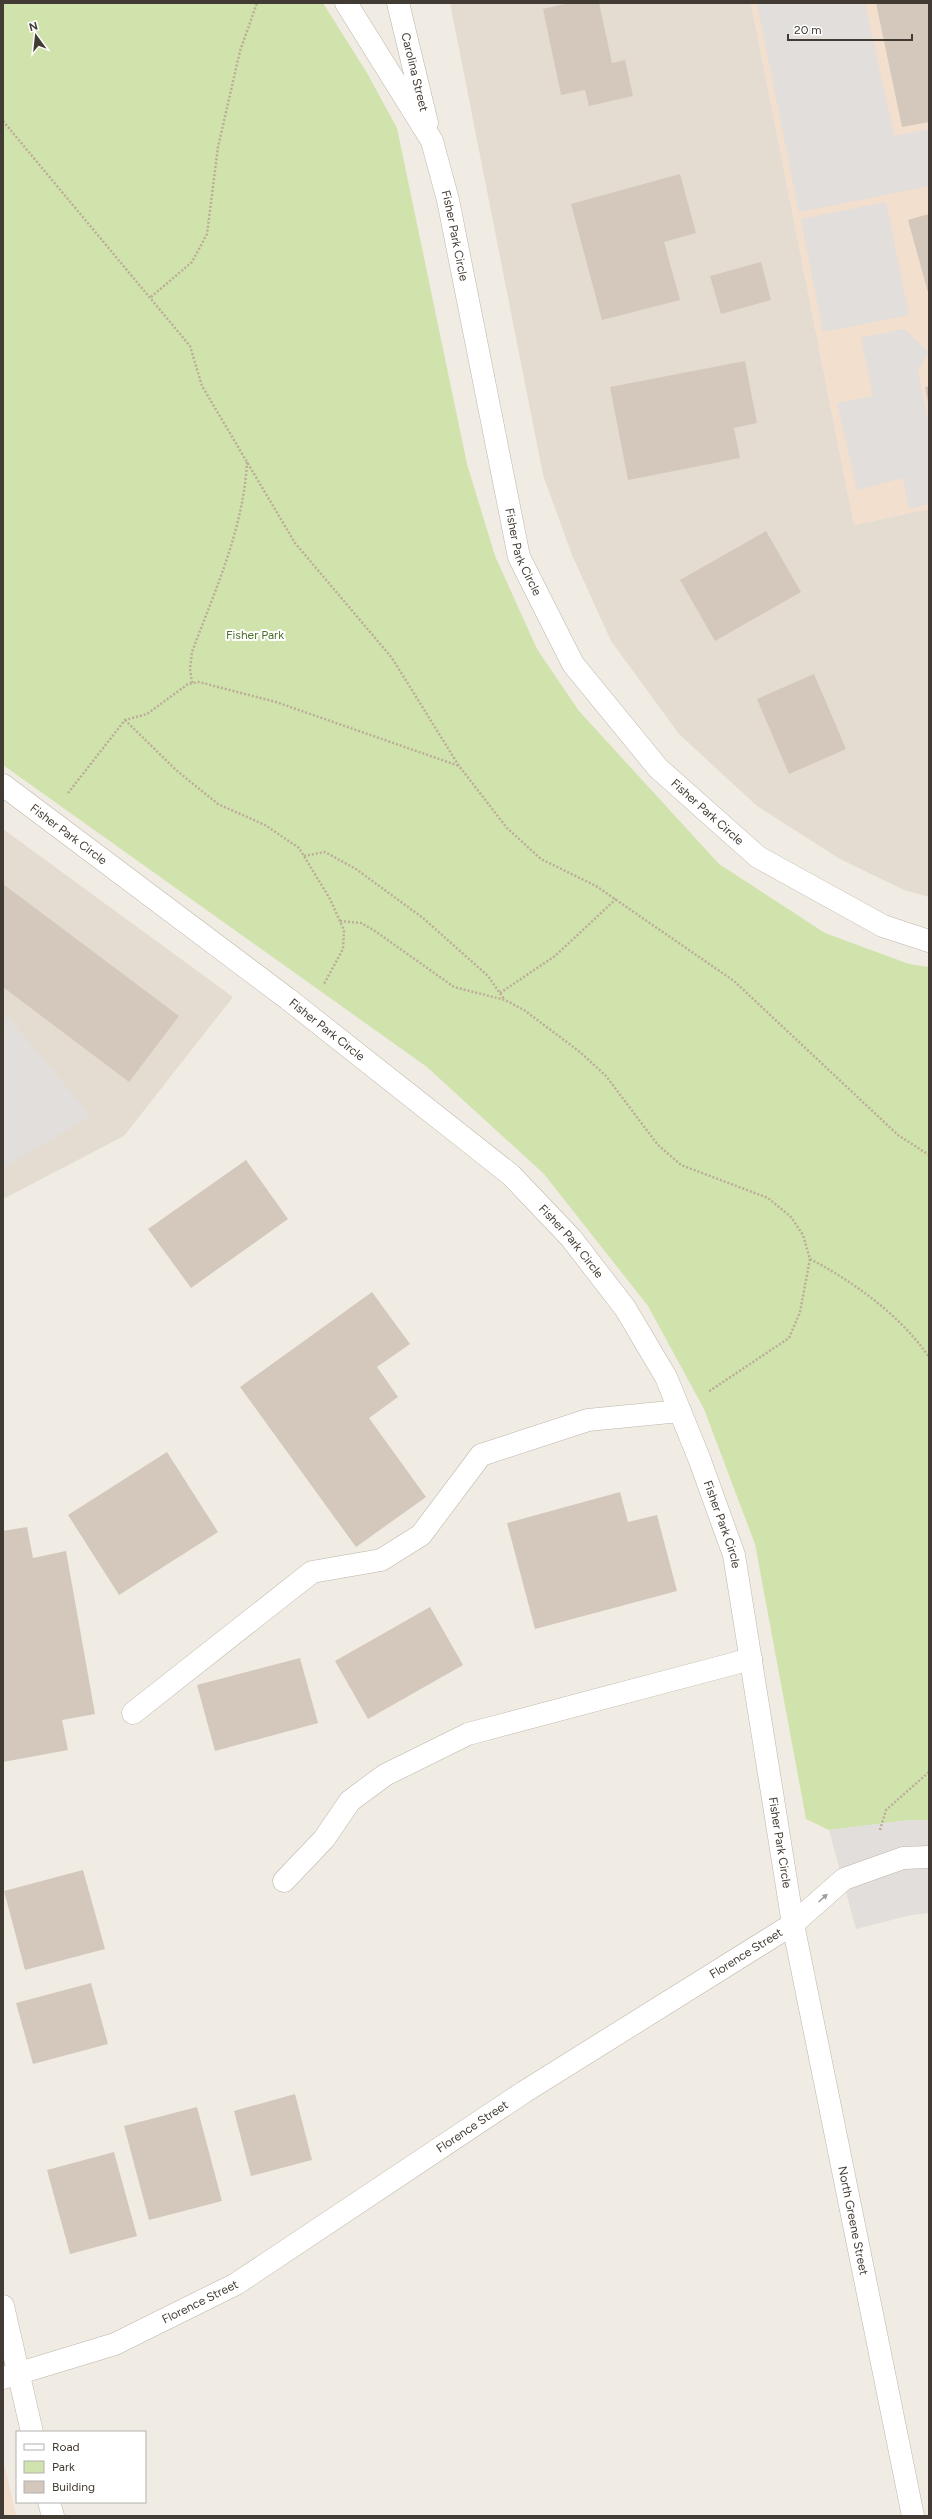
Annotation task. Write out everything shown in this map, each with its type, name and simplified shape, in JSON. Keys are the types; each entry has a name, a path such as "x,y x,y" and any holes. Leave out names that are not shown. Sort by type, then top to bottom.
{"street":[{"name":"Fisher Park Circle","path":"346,3 432,141 448,200 519,557 573,664 658,768 758,857 883,926 929,941"},
{"name":"Carolina Street","path":"398,3 432,141"},
{"name":"Fisher Park Circle","path":"3,785 307,1014 511,1175 571,1238 625,1308 666,1377 734,1555 793,1924"},
{"path":"133,1713 312,1572 381,1560 421,1535 481,1455 588,1420 680,1411"},
{"path":"284,1882 324,1839 350,1801 385,1774 426,1753 468,1734 751,1659"},
{"name":"Florence Street","path":"11,2376 115,2344 236,2284 524,2092 793,1924 844,1879 903,1858 929,1857"},
{"name":"North Greene Street","path":"793,1924 913,2516"},
{"path":"3,2306 11,2376 32,2431"},
{"path":"49,2503 53,2516"}],"path":[{"path":"151,297 192,262 206,234 218,147 240,51 257,3"},
{"path":"3,122 151,297 190,346 202,386 295,543 392,658 459,766 507,828 541,859 596,886 734,981 898,1135 929,1156"},
{"path":"192,683 190,669 192,652 230,551 246,478 247,460"},
{"path":"48,818 125,720 147,714 192,683 199,682 276,702 459,766"},
{"path":"125,720 176,770 218,804 265,825 299,848 304,856 330,899 344,930 343,949 307,1014"},
{"path":"304,856 325,852 356,869 423,918 488,976 505,1000"},
{"path":"500,993 555,956 616,899"},
{"path":"340,921 361,923 375,931 454,987 505,1000 524,1010 580,1052 606,1076 658,1145 681,1165 768,1198 791,1217 803,1236 810,1259 800,1312 789,1338 680,1411"},
{"path":"810,1259 838,1273 865,1293 897,1321 929,1357"},
{"path":"886,1810 929,1772"}],"shaded area":[{"path":"450,3 751,3 854,525 929,509 929,897 904,890 840,859 757,806 679,734 611,641 572,555 543,475"},
{"path":"751,3 929,3 929,509 854,525"},
{"path":"757,3 865,3 894,136 929,129 929,186 799,212"},
{"path":"886,202 909,315 823,332 801,219"},
{"path":"904,329 929,352 918,371 929,426 929,504 909,509 903,478 857,490 837,403 873,396 861,338"},
{"path":"3,829 233,997 124,1136 3,1199"},
{"path":"3,1011 91,1116 3,1168"},
{"path":"911,1820 929,1820 929,1913 911,1915 856,1929 829,1830"},
{"path":"3,2459 16,2516 3,2516"}],"green space":[{"name":"Fisher Park","path":"3,3 323,3 367,73 397,128 467,464 495,556 537,649 579,711 719,864 825,933 909,964 929,967 929,1820 911,1820 829,1830 806,1819 755,1544 704,1409 648,1306 544,1174 427,1067 3,765"}],"building":[{"path":"569,3 599,3 612,63 625,60 633,96 589,106 585,90 561,95 543,9"},
{"path":"876,3 929,3 929,122 902,127"},
{"path":"680,174 696,233 664,242 680,300 602,320 571,204"},
{"path":"929,214 929,296 908,220"},
{"path":"761,262 771,300 721,314 710,276"},
{"path":"745,361 757,423 734,428 740,458 628,480 610,387"},
{"path":"929,386 929,401 928,402 925,387"},
{"path":"766,531 801,592 715,641 680,580"},
{"path":"814,674 846,749 789,774 757,699"},
{"path":"3,884 179,1016 129,1082 3,987"},
{"path":"246,1160 288,1219 191,1288 148,1229"},
{"path":"372,1292 410,1344 377,1367 398,1397 369,1418 426,1497 356,1547 240,1387"},
{"path":"167,1452 218,1532 119,1595 68,1515"},
{"path":"620,1492 628,1522 657,1515 677,1591 535,1629 507,1523"},
{"path":"27,1527 33,1558 66,1551 95,1714 62,1720 68,1750 3,1762 3,1531"},
{"path":"430,1607 463,1665 368,1719 335,1661"},
{"path":"300,1658 318,1723 215,1751 197,1685"},
{"path":"83,1870 105,1949 25,1970 4,1891"},
{"path":"91,1983 108,2044 33,2064 16,2003"},
{"path":"295,2094 312,2160 251,2176 234,2111"},
{"path":"197,2107 222,2201 149,2220 124,2126"},
{"path":"114,2152 137,2236 70,2254 47,2170"}]}
